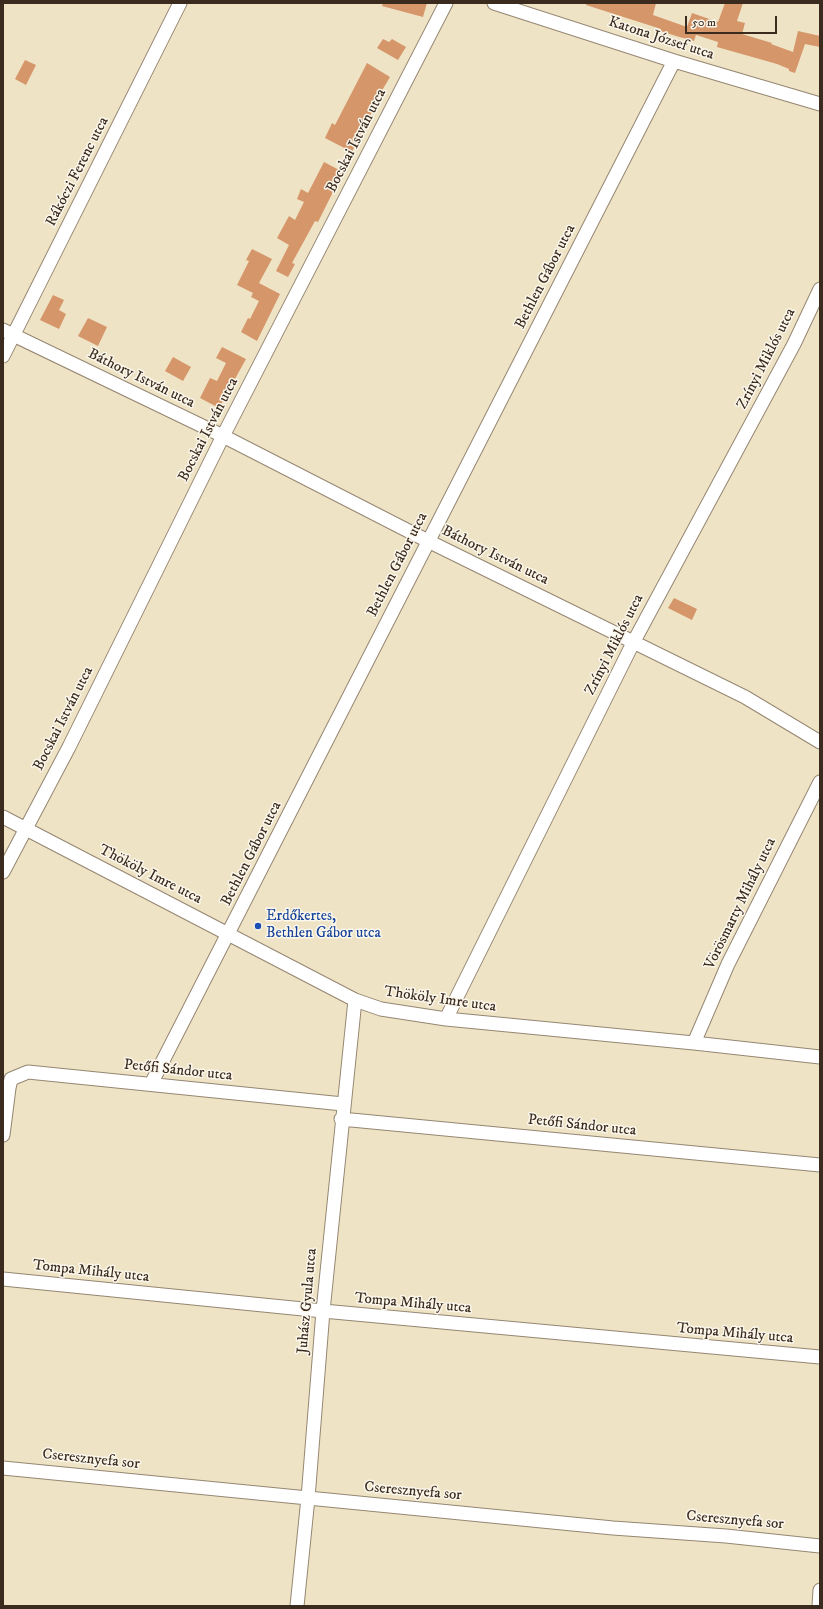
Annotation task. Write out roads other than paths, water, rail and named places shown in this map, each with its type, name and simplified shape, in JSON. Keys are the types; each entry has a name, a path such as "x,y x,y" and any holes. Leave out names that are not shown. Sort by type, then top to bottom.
{"street":[{"name":"Rákóczi Ferenc utca","path":"3,356 8,333 180,3"},
{"name":"Bocskai István utca","path":"3,872 68,747 222,436 446,3"},
{"name":"Katona József utca","path":"494,3 674,61 820,104"},
{"name":"Bethlen Gábor utca","path":"151,1084 674,61"},
{"name":"Zrínyi Miklós utca","path":"446,1019 633,642 794,344 820,289"},
{"name":"Báthory István utca","path":"8,333 222,436 428,541 745,697 820,742"},
{"name":"Vörösmarty Mihály utca","path":"694,1043 728,964 820,782"},
{"name":"Thököly Imre utca","path":"3,817 355,1000 381,1010 446,1019 820,1057"},
{"name":"Juhász Gyula utca","path":"297,1606 308,1498 323,1311 341,1119 355,1000"},
{"name":"Petőfi Sándor utca","path":"3,1134 9,1088 12,1079 28,1072 343,1104"},
{"name":"Petőfi Sándor utca","path":"341,1119 820,1165"},
{"name":"Tompa Mihály utca","path":"3,1279 820,1358"},
{"name":"Cseresznyefa sor","path":"3,1468 613,1528 726,1536 820,1546"},
{"path":"818,1606 820,1590"}],"place":[{"name":"Erdőkertes, Bethlen Gábor utca","path":"258,926"}]}
